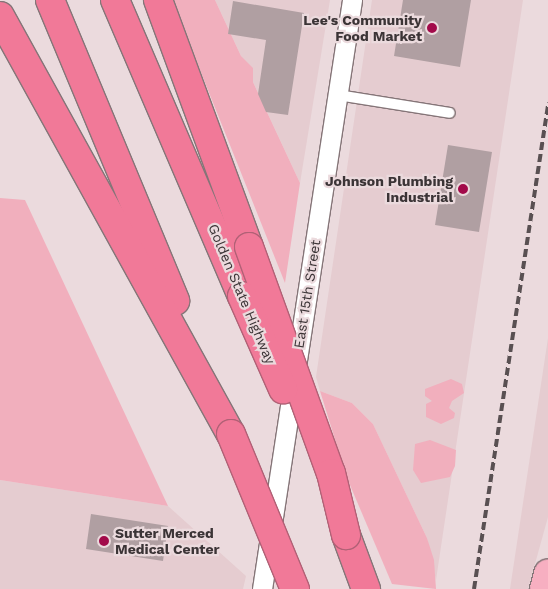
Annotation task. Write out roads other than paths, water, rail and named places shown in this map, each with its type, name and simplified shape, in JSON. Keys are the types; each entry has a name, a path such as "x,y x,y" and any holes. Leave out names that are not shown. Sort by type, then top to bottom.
{"highway":[{"path":"50,0 295,589"},
{"name":"Golden State Highway","path":"115,0 346,535 366,589"},
{"path":"158,0 331,473 346,535"},
{"path":"0,16 231,434"}],"main road":[{"path":"544,589 548,574"}],"street":[{"name":"East 15th Street","path":"262,589 352,0"}],"lane":[{"path":"338,95 450,113"}],"railway":[{"path":"474,589 548,103"}],"place":[{"name":"Lee's Community Food Market","path":"432,28"},
{"name":"Johnson Plumbing Industrial","path":"463,189"},
{"name":"Sutter Merced Medical Center","path":"104,541"}]}
